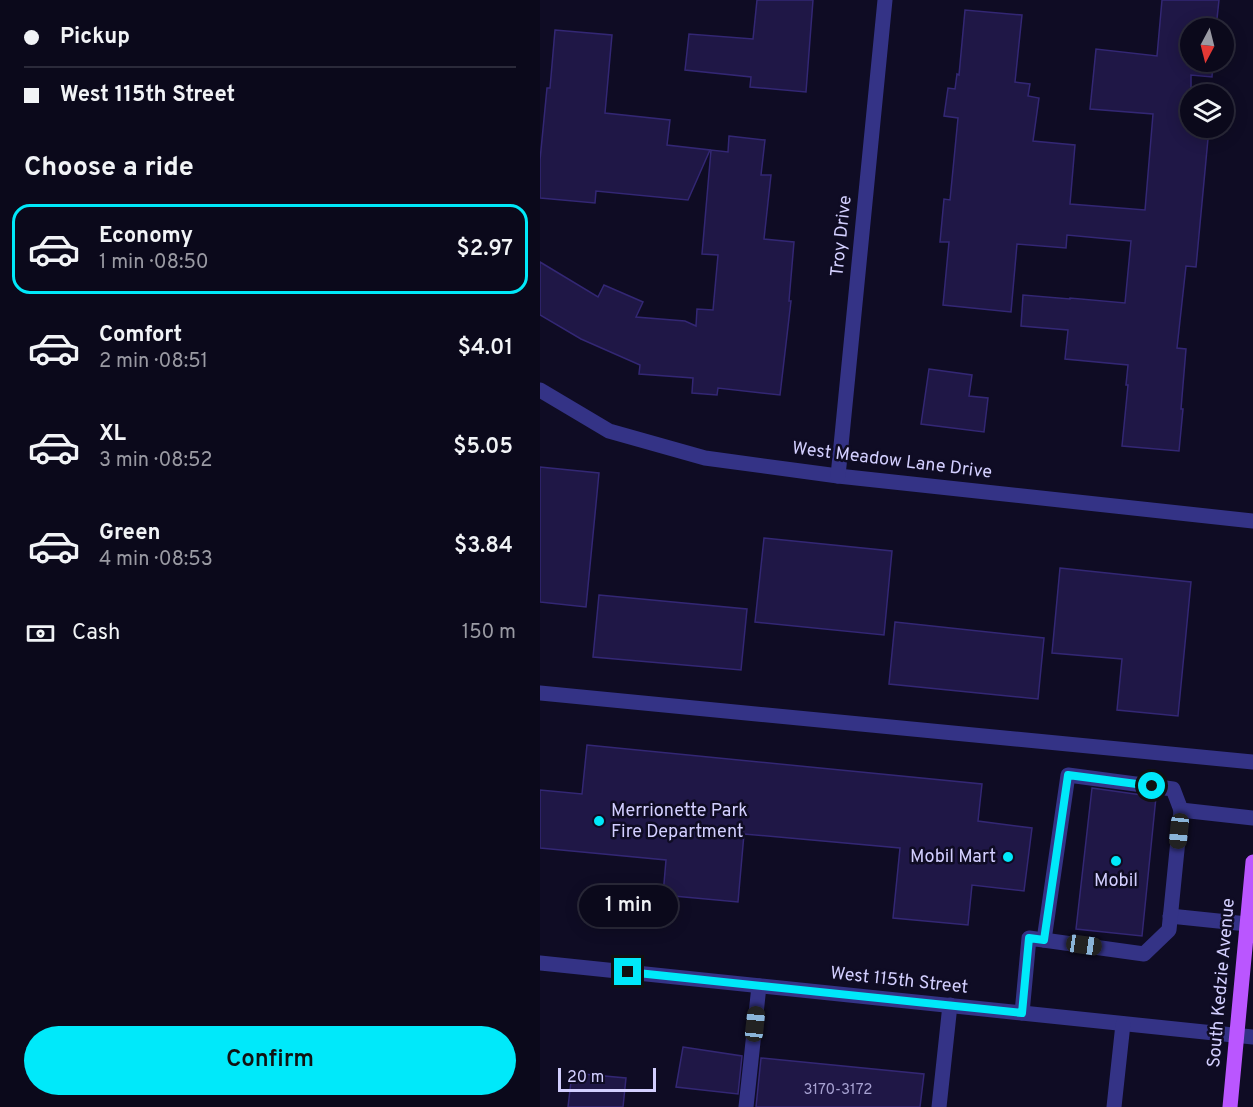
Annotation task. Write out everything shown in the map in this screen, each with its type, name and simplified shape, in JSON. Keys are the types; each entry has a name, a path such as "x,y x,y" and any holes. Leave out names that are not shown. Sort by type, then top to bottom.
{"main road":[{"name":"South Kedzie Avenue","path":"1230,1107 1253,862"}],"street":[{"name":"Troy Drive","path":"838,476 885,0"},
{"name":"West Meadow Lane Drive","path":"540,390 609,430 705,458 838,476 1253,520"},
{"path":"540,693 1253,762"},
{"path":"1022,1013 1029,938 1144,954 1169,930 1181,810 1173,789 1068,775 1044,940"},
{"path":"1181,810 1253,818"},
{"path":"1170,915 1247,924"},
{"name":"West 115th Street","path":"540,963 1253,1037"},
{"path":"746,1107 759,986"},
{"path":"939,1107 950,1005"},
{"path":"1114,1107 1123,1024"}],"building":[{"path":"757,0 813,0 806,92 750,87 751,77 685,70 689,34 753,39"},
{"path":"1162,0 1219,0 1217,18 1180,18 1180,72 1212,72 1212,77 1191,75 1191,84 1180,84 1180,138 1208,138 1196,267 1186,266 1177,348 1186,349 1179,451 1122,446 1128,365 1065,359 1068,330 1021,326 1023,295 1125,303 1131,241 1067,235 1066,248 1017,244 1011,312 943,305 949,242 940,242 944,199 950,200 958,118 944,116 948,88 955,89 957,74 959,75 965,10 1022,15 1015,82 1030,84 1028,96 1039,98 1033,141 1075,145 1070,204 1145,210 1153,114 1090,109 1096,49 1157,56"},
{"path":"555,30 612,35 605,113 670,120 667,145 710,150 688,200 596,191 595,203 540,198 540,160"},
{"path":"729,136 765,140 761,175 771,175 764,239 794,242 789,301 791,301 780,395 718,388 717,395 692,393 693,378 639,374 640,365 581,339 540,315 540,262 598,297 604,285 643,302 636,317 685,321 696,326 697,309 713,310 718,255 702,254 711,150 728,152"},
{"path":"929,369 972,375 969,396 988,398 984,432 921,424"},
{"path":"540,467 599,473 586,607 540,602"},
{"path":"764,538 892,551 884,635 755,622"},
{"path":"1060,568 1191,582 1178,716 1117,710 1122,659 1052,653"},
{"path":"599,595 747,609 741,670 593,657"},
{"path":"895,622 1044,638 1038,699 889,684"},
{"path":"587,745 982,784 978,821 1032,828 1024,891 972,885 968,925 893,918 900,848 744,834 738,902 663,895 666,860 540,848 540,790 582,794"},
{"name":"Mobil","path":"1092,788 1156,797 1142,936 1076,929"},
{"path":"683,1047 742,1056 738,1094 676,1087"},
{"path":"761,1058 924,1074 920,1107 756,1107"},
{"path":"572,1073 626,1078 623,1107 568,1107"}],"place":[{"name":"Merrionette Park Fire Department","path":"599,821"},
{"name":"Mobil Mart","path":"1008,857"},
{"name":"Mobil","path":"1116,861"}],"route":[{"path":"628,972 1022,1013 1029,938 1044,940 1068,775 1152,786"}]}
